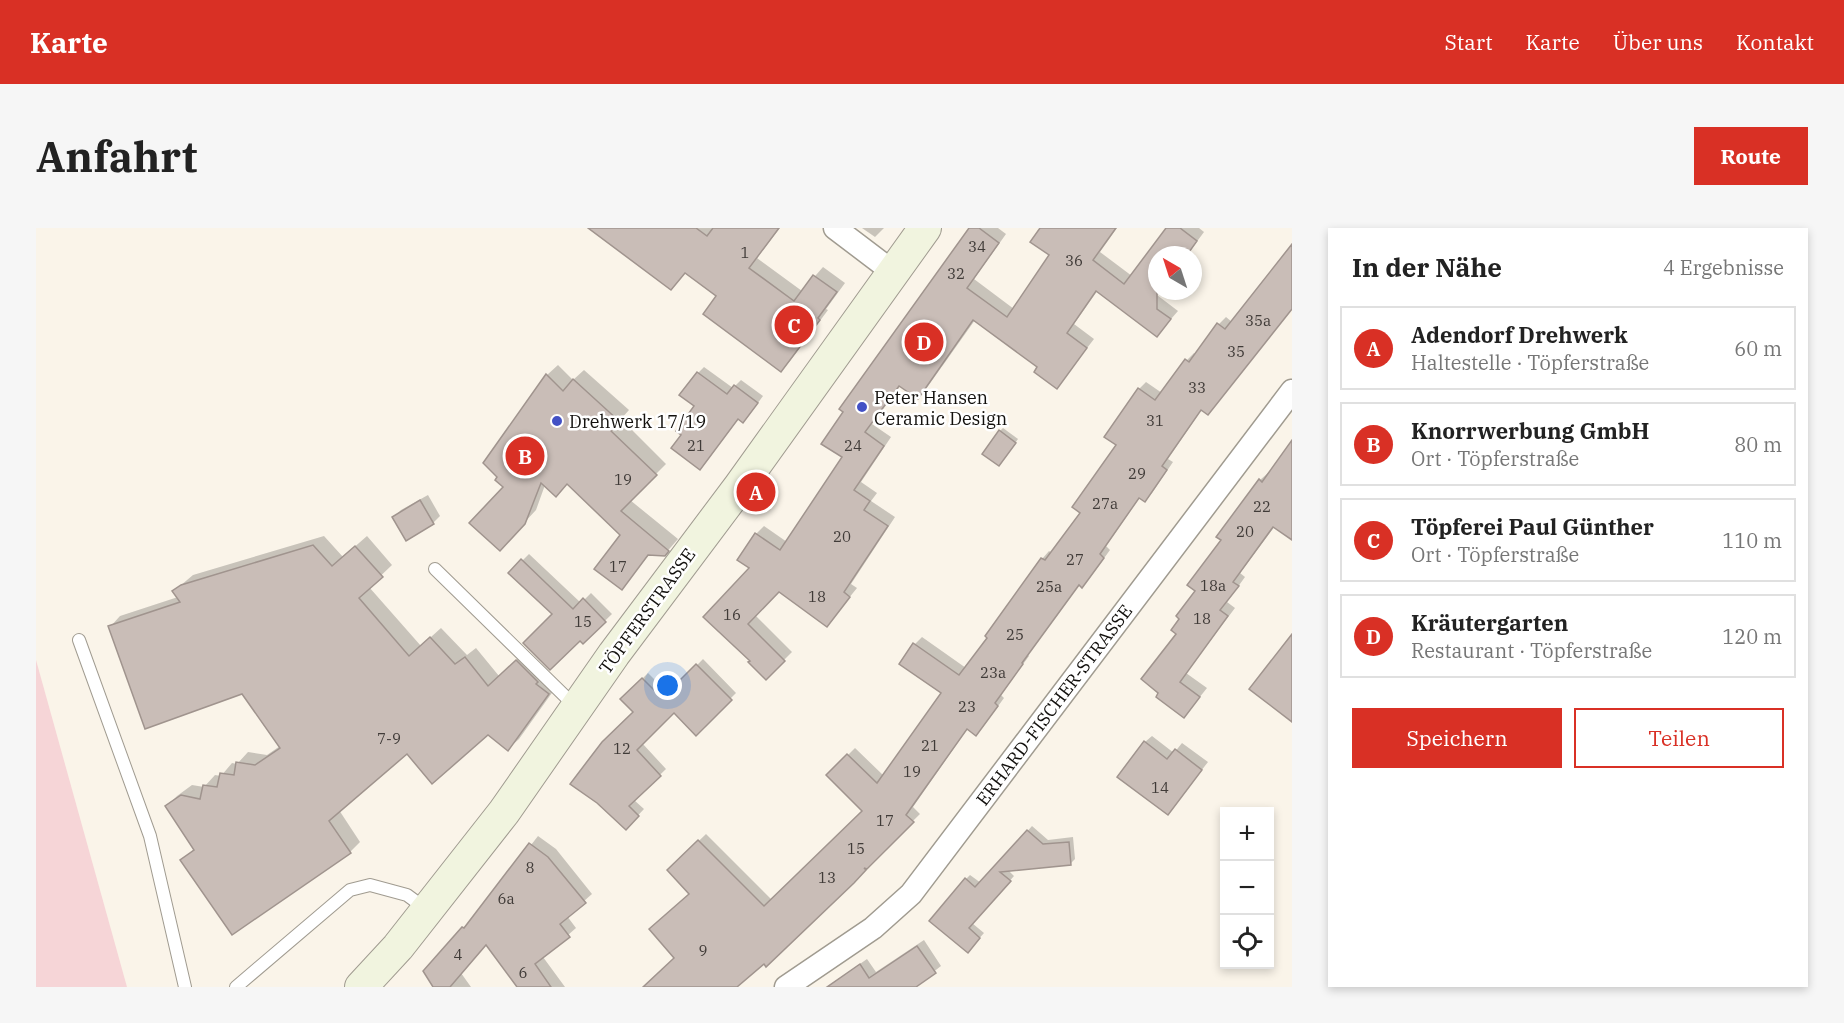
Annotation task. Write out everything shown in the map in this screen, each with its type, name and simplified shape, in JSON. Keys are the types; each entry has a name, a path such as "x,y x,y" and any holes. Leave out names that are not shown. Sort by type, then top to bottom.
{"main road":[{"name":"TÖPFERSTRASSE","path":"366,985 504,812 925,228"}],"street":[{"path":"836,228 892,273"},
{"name":"ERHARD-FISCHER-STRASSE","path":"786,987 873,928 911,894 1292,391"}],"lane":[{"path":"435,569 577,708"},
{"path":"79,640 150,836 185,987"},
{"path":"236,987 350,890 370,885 407,895 427,910"}],"shaded area":[{"path":"36,660 127,987 36,987"}],"building":[{"path":"588,228 696,228 707,236 713,228 779,228 749,268 794,301 813,275 837,292 818,318 820,320 781,372 703,314 716,296 685,273 671,290"},
{"path":"969,228 979,228 999,243 967,288 1007,317 1049,255 1030,242 1040,228 1116,228 1093,260 1124,284 1148,252 1148,300 1157,300 1157,309 1171,319 1157,337 1096,291 1067,333 1087,348 1057,389 1034,372 1037,367 973,320 918,399 899,386 865,432 884,446 854,490 870,501 864,510 888,526 844,592 850,597 827,627 779,592 748,624 785,661 766,680 748,662 750,661 703,617 749,568 737,560 755,533 780,550 842,457 821,444 843,412 839,409"},
{"path":"1166,228 1180,228 1197,241 1193,246 1152,246"},
{"path":"1292,244 1292,309 1208,415 1201,410 1162,466 1167,470 1145,502 1139,498 1100,554 1104,558 1082,588 1079,585 1022,663 995,703 998,706 976,736 967,729 906,815 914,822 867,869 864,868 866,870 854,883 766,967 764,964 737,987 643,987 674,958 649,929 689,894 667,870 698,840 764,906 862,811 826,775 847,754 877,783 941,693 899,664 913,643 959,675 1041,558 1045,560 1080,513 1072,507 1116,445 1104,437 1138,388 1155,400 1185,359 1189,362 1217,323 1225,329"},
{"path":"697,372 727,394 734,385 758,403 743,423 738,419 700,470 671,448 681,435 676,431 694,406 679,395"},
{"path":"546,374 563,391 573,379 619,421 611,431 657,475 621,511 669,551 665,556 648,555 622,590 594,569 620,535 567,484 556,497 541,483 525,524 500,551 469,523 503,487 483,463"},
{"path":"999,430 1016,443 999,466 982,454"},
{"path":"1292,440 1292,540 1273,527 1233,582 1239,586 1220,610 1228,616 1180,682 1200,697 1184,718 1156,697 1158,693 1141,679 1176,634 1171,630 1179,619 1176,616 1195,591 1187,585 1221,540 1216,537 1259,479 1262,482"},
{"path":"420,500 434,524 406,541 392,517"},
{"path":"313,545 332,566 355,546 383,577 359,598 409,656 430,637 455,664 465,657 488,686 516,660 538,682 536,684 549,694 508,751 488,735 432,784 407,754 329,821 351,853 232,935 180,860 194,850 165,806 181,795 200,799 203,785 217,787 220,773 234,775 236,762 255,765 280,748 242,694 145,729 108,626 180,602 172,591 181,585"},
{"path":"521,559 573,609 583,598 606,622 583,644 580,641 550,670 523,643 552,614 508,573"},
{"path":"1292,634 1292,722 1249,689"},
{"path":"696,664 732,700 696,736 674,713 637,750 661,776 629,806 639,816 626,830 597,803 570,784 602,742 633,712 620,699 642,678 662,698"},
{"path":"1144,741 1167,759 1175,749 1202,770 1168,815 1117,777"},
{"path":"1027,830 1043,844 1069,842 1071,865 1000,872 1011,881 969,928 980,938 968,953 929,921 965,878 975,887"},
{"path":"529,843 548,857 586,903 560,924 570,937 535,964 551,987 517,987 486,945 450,987 433,987 423,971 462,927 464,928"},
{"path":"917,946 936,973 916,987 827,987 860,964 869,978"}],"place":[{"name":"Töpferei Paul Günther","path":"794,325"},
{"name":"Kräutergarten","path":"924,342"},
{"name":"Peter Hansen Ceramic Design","path":"862,407"},
{"name":"Drehwerk 17/19","path":"557,421"},
{"name":"Knorrwerbung GmbH","path":"525,456"},
{"name":"Adendorf Drehwerk","path":"756,492"}]}
